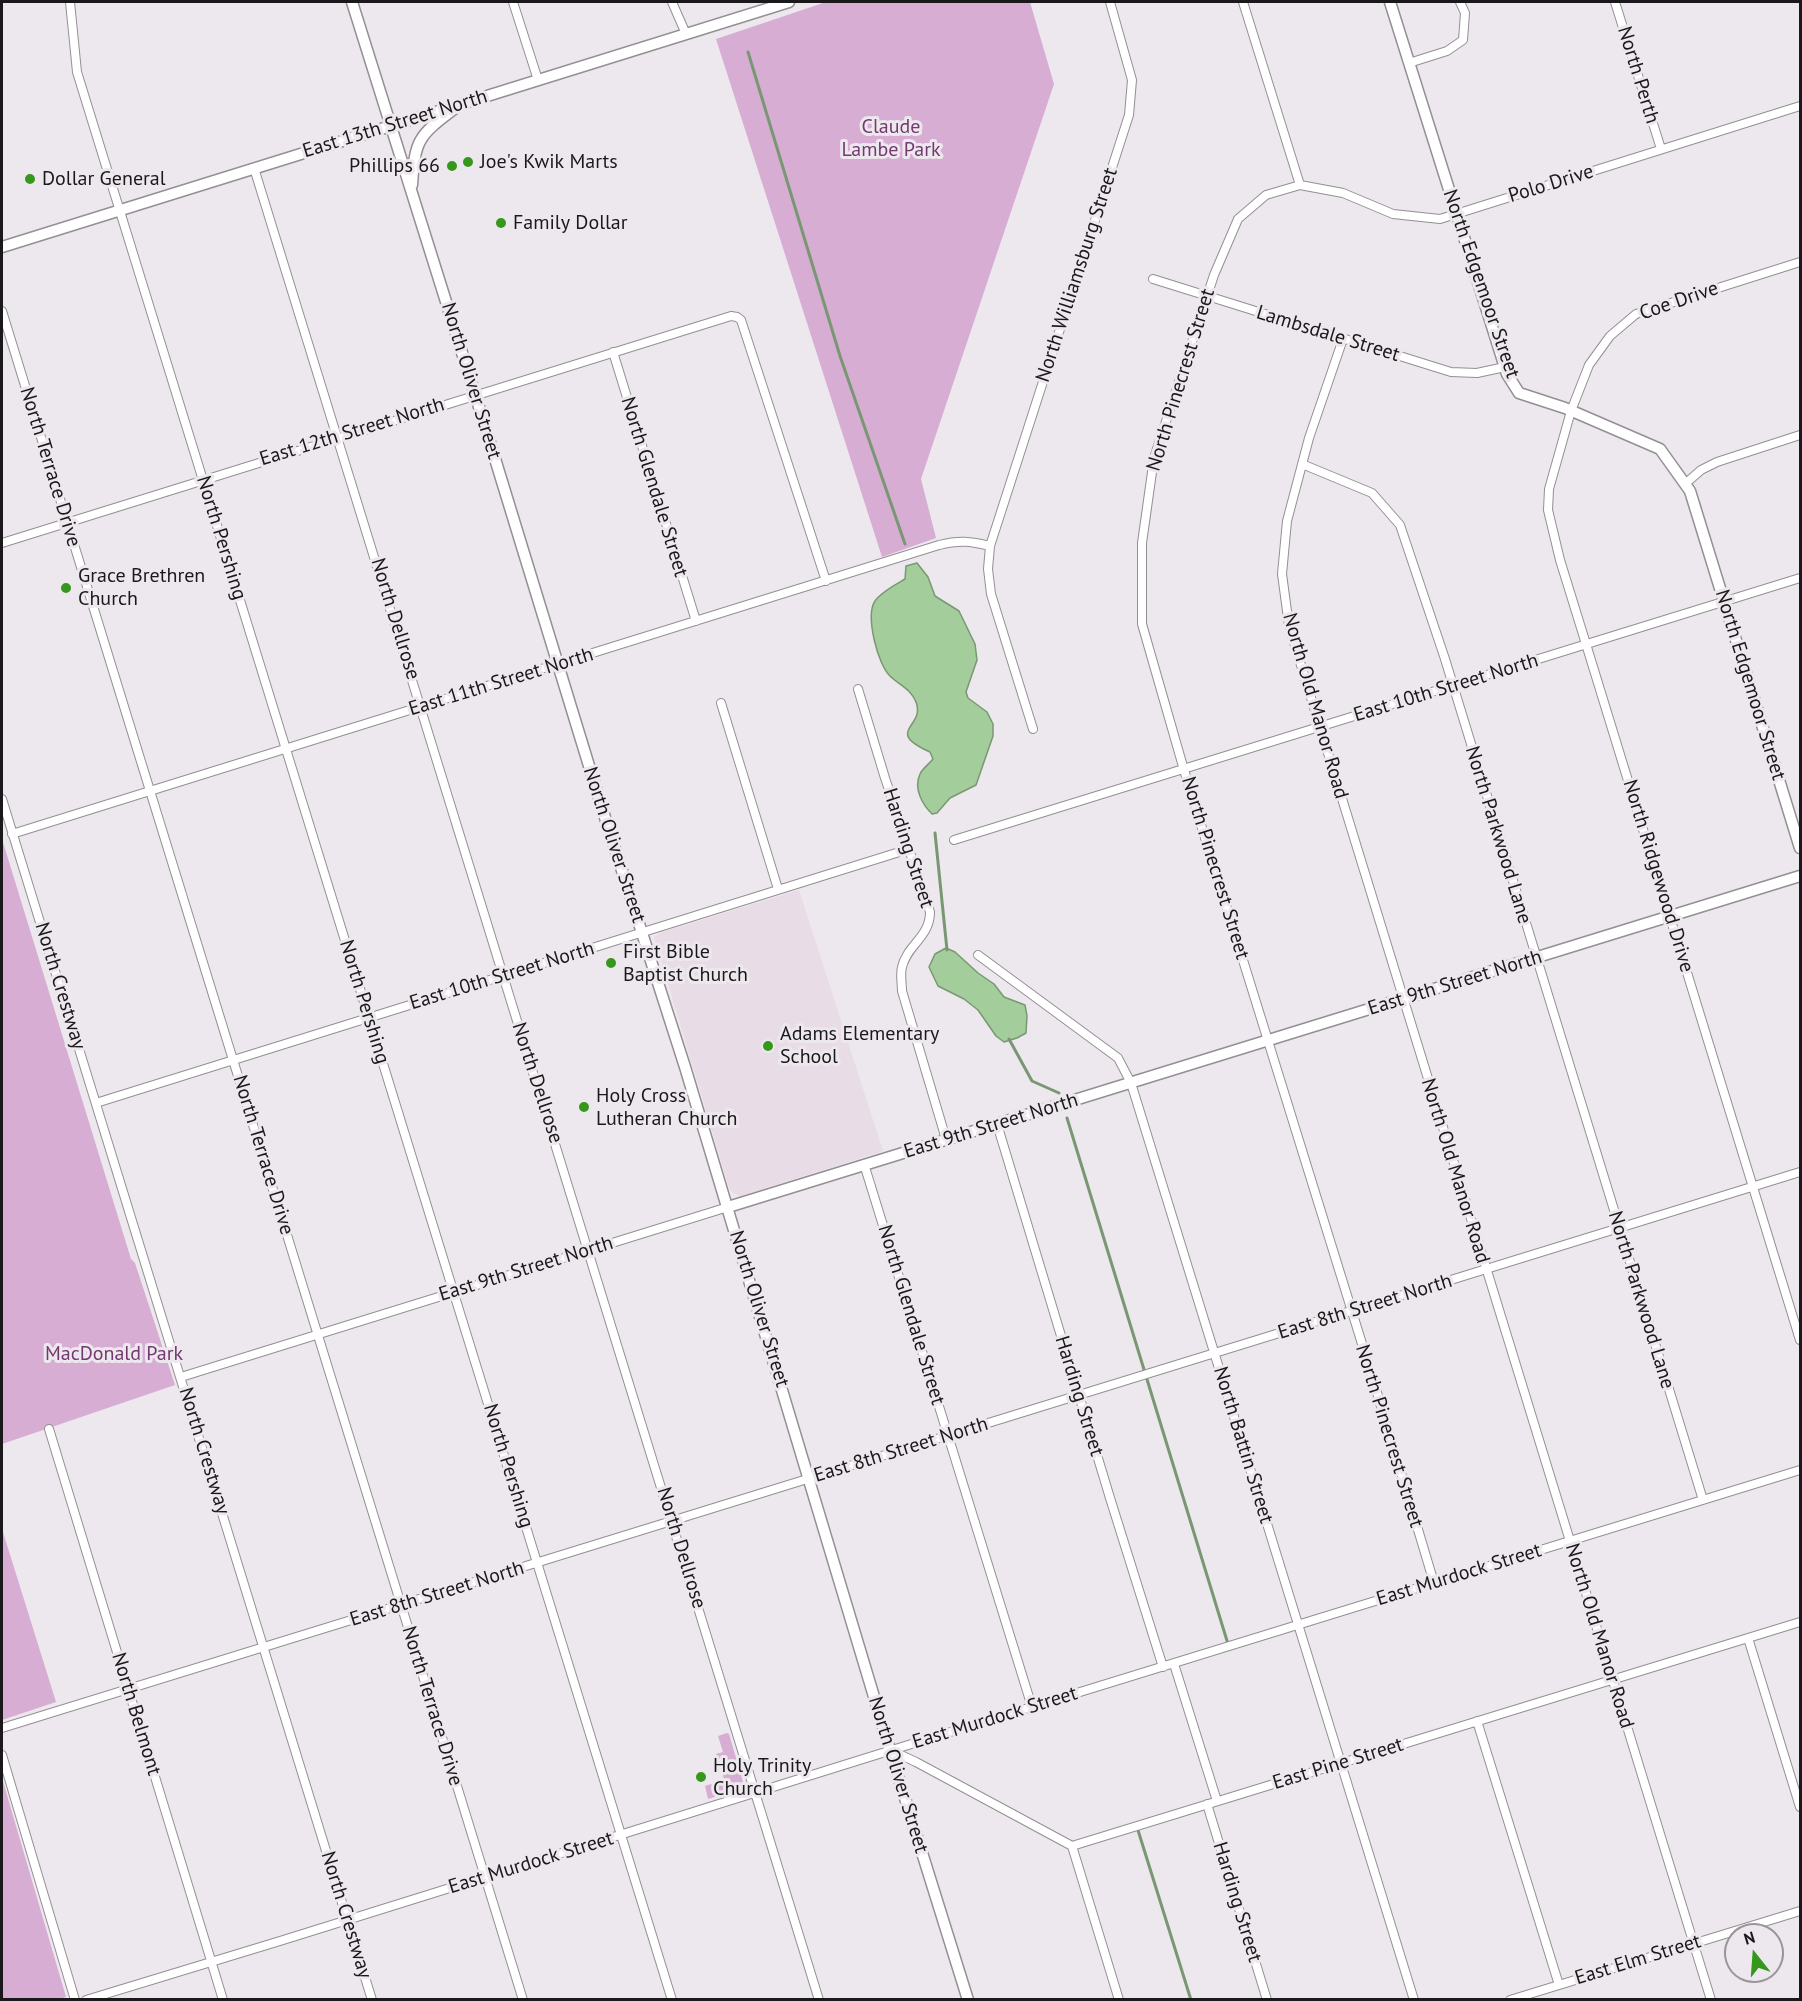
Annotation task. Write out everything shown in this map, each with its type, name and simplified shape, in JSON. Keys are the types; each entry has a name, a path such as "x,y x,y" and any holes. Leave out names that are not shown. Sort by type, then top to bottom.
{"main road":[{"name":"North Oliver Street","path":"352,2 728,1207 890,1750 968,2000"},
{"name":"East 13th Street North","path":"2,248 789,2"},
{"name":"North Edgemoor Street","path":"1390,2 1507,374 1519,393 1571,411 1660,449 1690,491 1800,848"},
{"path":"411,192 416,148 422,136 462,104"},
{"name":"East 9th Street North","path":"728,1207 1800,876"}],"street":[{"name":"North Pershing","path":"70,2 77,72 672,2000"},
{"path":"513,2 537,80"},
{"path":"672,2 686,34"},
{"name":"North Williamsburg Street","path":"1033,729 991,594 988,569 990,546 1129,115 1132,80 1110,2"},
{"path":"1243,2 1300,185"},
{"path":"1409,63 1447,51 1463,40 1465,13 1460,2"},
{"name":"North Perth","path":"1615,2 1661,149"},
{"name":"Polo Drive","path":"1300,185 1343,193 1393,214 1440,219 1800,106"},
{"name":"North Dellrose","path":"254,168 423,707 819,2000"},
{"name":"North Pinecrest Street","path":"1300,185 1266,195 1238,219 1214,275 1154,458 1142,543 1142,624 1184,770 1434,1583"},
{"name":"Coe Drive","path":"1571,411 1589,365 1610,336 1636,314 1800,262"},
{"name":"Lambsdale Street","path":"1153,279 1451,372 1477,373 1505,367"},
{"name":"North Terrace Drive","path":"2,311 522,2000"},
{"name":"East 12th Street North","path":"2,543 338,436 737,316 741,320 826,581"},
{"name":"North Old Manor Road","path":"1342,339 1302,464 1287,521 1282,574 1289,626 1711,2000"},
{"name":"North Glendale Street","path":"613,352 696,621"},
{"name":"North Ridgewood Drive","path":"1571,411 1549,489 1548,510 1560,560 1800,1340"},
{"path":"1685,484 1701,470 1717,462 1800,435"},
{"name":"North Parkwood Lane","path":"1302,464 1372,493 1400,525 1453,686 1703,1500"},
{"name":"East 11th Street North","path":"12,834 955,541 970,541 990,546"},
{"name":"East 10th Street North","path":"954,840 1800,578"},
{"name":"Harding Street","path":"858,689 930,912 930,922 923,936 910,950 902,967 902,991 946,1139"},
{"path":"721,703 778,889"},
{"name":"North Crestway","path":"2,799 372,2000"},
{"name":"East 10th Street North","path":"96,1103 909,849"},
{"name":"North Battin Street","path":"978,955 1118,1058 1131,1083 1414,2000"},
{"name":"Harding Street","path":"997,1124 1163,1667"},
{"name":"North Glendale Street","path":"864,1164 1032,1707"},
{"name":"East 8th Street North","path":"2,1728 1800,1172"},
{"name":"East 9th Street North","path":"181,1377 728,1207"},
{"name":"North Belmont","path":"49,1429 223,2000"},
{"name":"East Murdock Street","path":"86,2000 1800,1470"},
{"name":"East Pine Street","path":"1072,1846 1800,1622"},
{"path":"1748,1638 1800,1807"},
{"path":"1174,1664 1216,1801"},
{"path":"1477,1721 1559,1985"},
{"path":"890,1750 1072,1846 1119,2000"},
{"path":"2,1755 75,2000"},
{"name":"Harding Street","path":"1207,1804 1267,2000"},
{"name":"East Elm Street","path":"1510,2000 1800,1911"}],"shaded area":[{"path":"917,563 928,577 935,596 959,611 975,644 977,660 966,692 968,698 987,712 993,724 993,736 976,785 950,798 937,813 932,814 922,801 918,791 918,780 921,772 933,759 930,752 909,739 908,734 918,710 916,702 908,690 890,676 881,662 874,640 871,618 875,601 888,589 905,579 906,566"},
{"name":"Adams Elementary School","path":"799,890 883,1151 740,1196 729,1188 654,937 662,932"},
{"path":"946,948 955,952 994,984 1004,997 1025,1005 1026,1033 1004,1042 996,1036 978,1010 964,999 938,986 929,967 935,954"}],"green space":[{"name":"Claude Lambe Park","path":"826,2 1030,2 1054,84 921,479 936,538 882,557 716,39"},
{"name":"MacDonald Park","path":"2,839 131,1259 135,1263 175,1385 2,1444"},
{"path":"2,1529 56,1702 2,1720"},
{"path":"727,1733 744,1785 743,1788 708,1799 705,1786 724,1780 723,1775 726,1773 722,1758 718,1759 716,1754 723,1752 718,1736"},
{"path":"2,1778 66,1997 59,1999 2,1999"}],"waterway":[{"path":"748,52 840,356 905,544"},
{"path":"935,833 947,950"},
{"path":"1009,1039 1032,1081 1059,1093"},
{"path":"1067,1118 1228,1644"},
{"path":"1137,1827 1191,2000"}],"place":[{"name":"Joe's Kwik Marts","path":"468,162"},
{"name":"Phillips 66","path":"452,166"},
{"name":"Dollar General","path":"30,179"},
{"name":"Family Dollar","path":"501,223"},
{"name":"Grace Brethren Church","path":"66,588"},
{"name":"First Bible Baptist Church","path":"611,963"},
{"name":"Adams Elementary School","path":"768,1046"},
{"name":"Holy Cross Lutheran Church","path":"584,1107"},
{"name":"Holy Trinity Church","path":"701,1777"}]}
